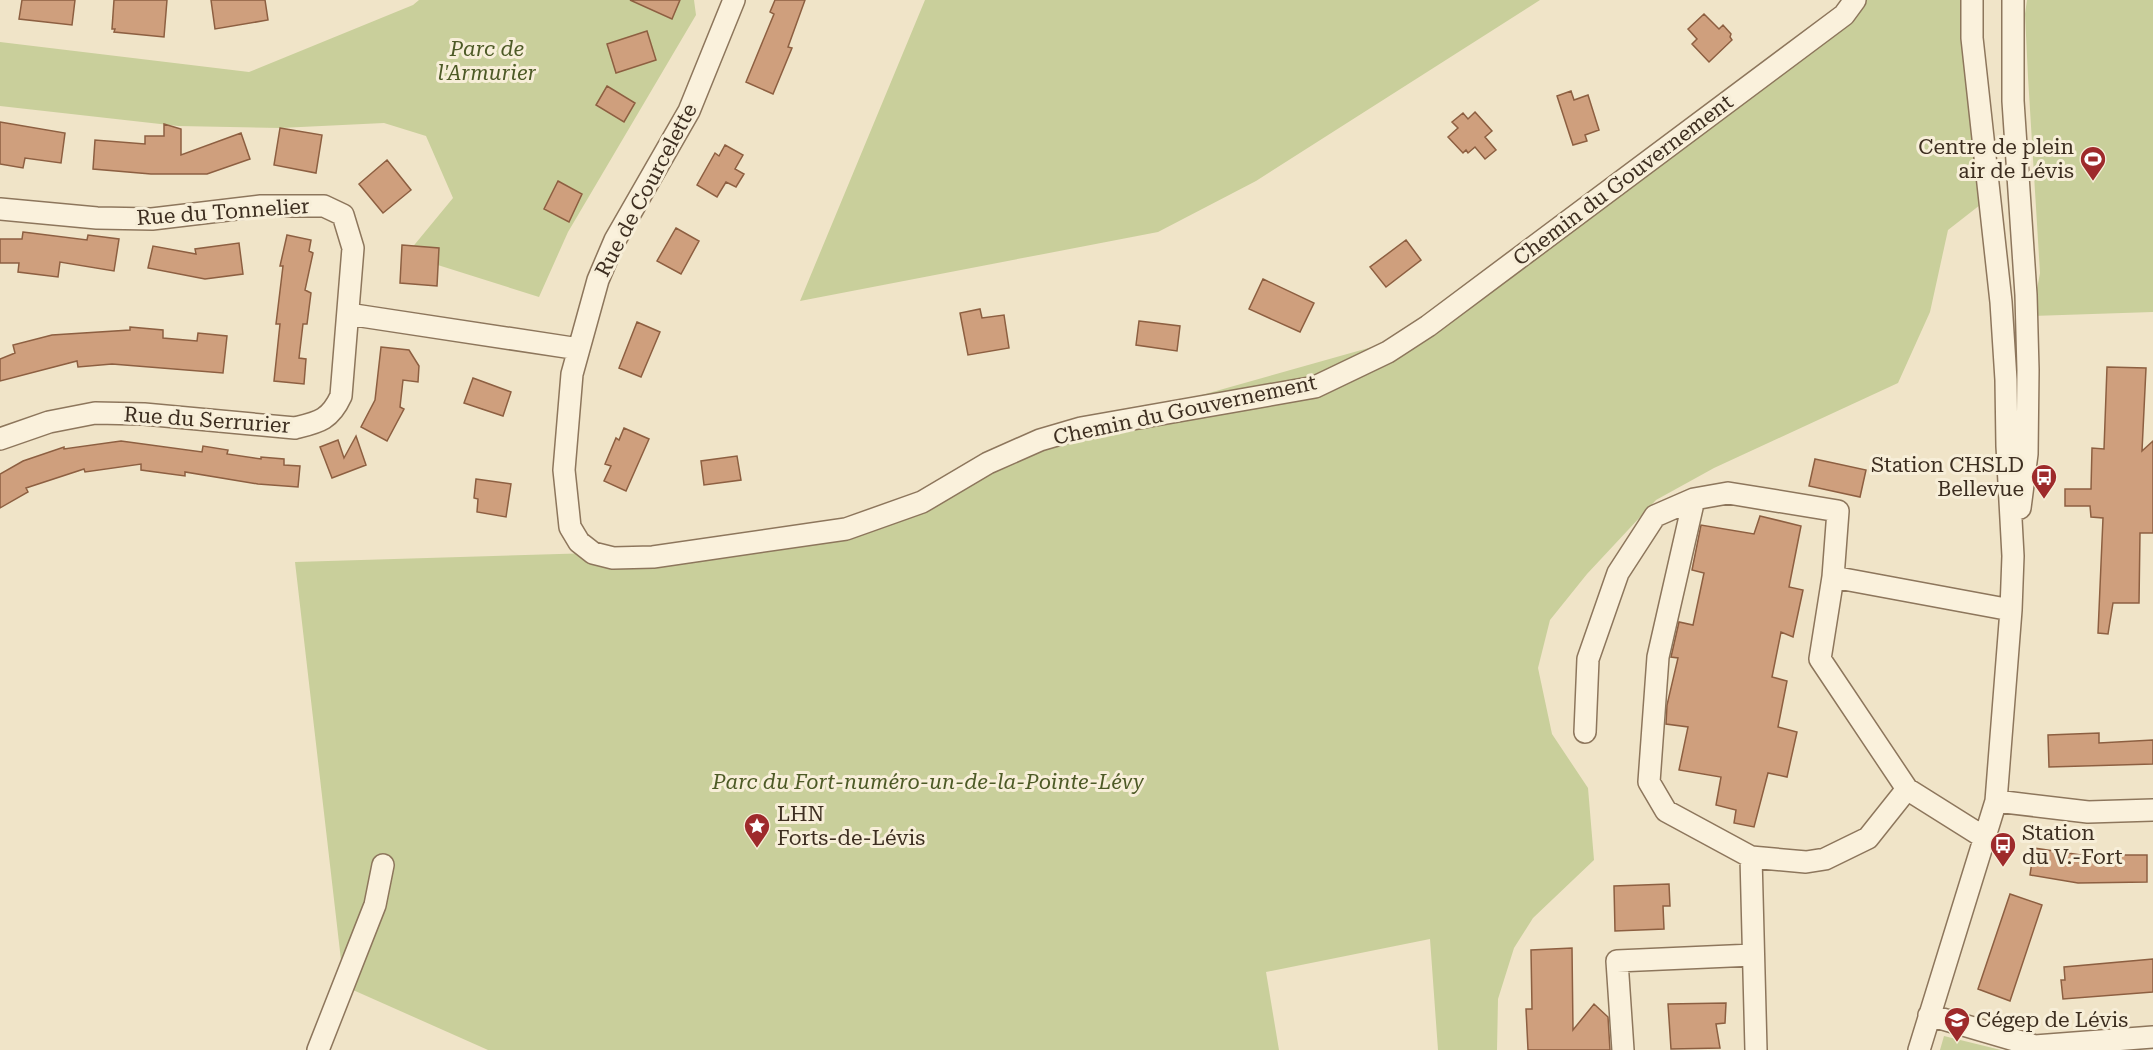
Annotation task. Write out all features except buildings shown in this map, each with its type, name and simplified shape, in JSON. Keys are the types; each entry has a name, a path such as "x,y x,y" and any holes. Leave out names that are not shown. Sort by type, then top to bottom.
{"street":[{"name":"Rue de Courcelette","path":"570,527 564,470 572,374 598,280 615,240 689,111 734,0"},
{"name":"Chemin du Gouvernement","path":"570,527 579,542 586,548 593,553 613,558 653,557 846,529 922,502 988,463 1040,440 1081,428 1316,387 1388,352 1428,326 1844,15 1855,0"},
{"path":"1919,1050 1996,801 2011,610 2013,556 2006,380 2001,302 1972,38 1972,0"},
{"path":"2013,0 2013,101 2026,295 2028,370 2027,454 2013,556"},
{"name":"Rue du Tonnelier","path":"0,209 97,218 152,219 261,206 324,206 343,215 353,249 348,314"},
{"path":"348,314 579,349"},
{"name":"Rue du Serrurier","path":"0,439 50,422 95,413 144,414 295,428 319,422 335,410 341,396 348,314"},
{"path":"1585,732 1588,659 1618,573 1655,516 1694,500 1728,493 1838,511 1833,577 1820,659 1907,789 1985,838"},
{"path":"1694,500 1658,657 1649,782 1666,811 1751,857 1806,862 1826,859 1868,838 1907,789"},
{"path":"1833,577 2011,610"},
{"path":"1996,801 2088,812 2153,810"},
{"path":"1751,857 1756,1050"},
{"path":"318,1050 375,905 382,865"},
{"path":"1623,1050 1617,961 1754,955"},
{"path":"1929,1015 2035,1046 2153,1037"}],"green space":[{"name":"Parc de l'Armurier","path":"419,0 694,0 696,15 568,232 539,297 406,255 453,198 426,136 384,123 280,128 178,126 0,106 0,42 249,72 413,5"},
{"path":"925,0 1540,0 1256,181 1158,232 800,301"},
{"name":"Parc du Fort-numéro-un-de-la-Pointe-Lévy","path":"1855,0 1972,0 1989,198 1948,230 1930,312 1898,383 1714,468 1656,500 1587,574 1550,620 1538,668 1552,734 1588,788 1594,860 1533,918 1514,948 1498,999 1497,1050 1438,1050 1430,939 1266,972 1279,1050 488,1050 344,986 295,562 593,553 846,529 988,463 1138,413 1404,338"},
{"name":"Centre de plein air de Lévis","path":"2027,0 2153,0 2153,312 2032,316 2040,273 2025,14"},
{"name":"Cégep de Lévis","path":"1944,1036 2001,1050 1940,1050"}],"place":[{"name":"Centre de plein air de Lévis","path":"2093,182"},
{"name":"Station CHSLD Bellevue","path":"2044,500"},
{"name":"LHN Forts-de-Lévis","path":"757,849"},
{"name":"Station du V.-Fort","path":"2003,868"},
{"name":"Cégep de Lévis","path":"1957,1043"}]}
